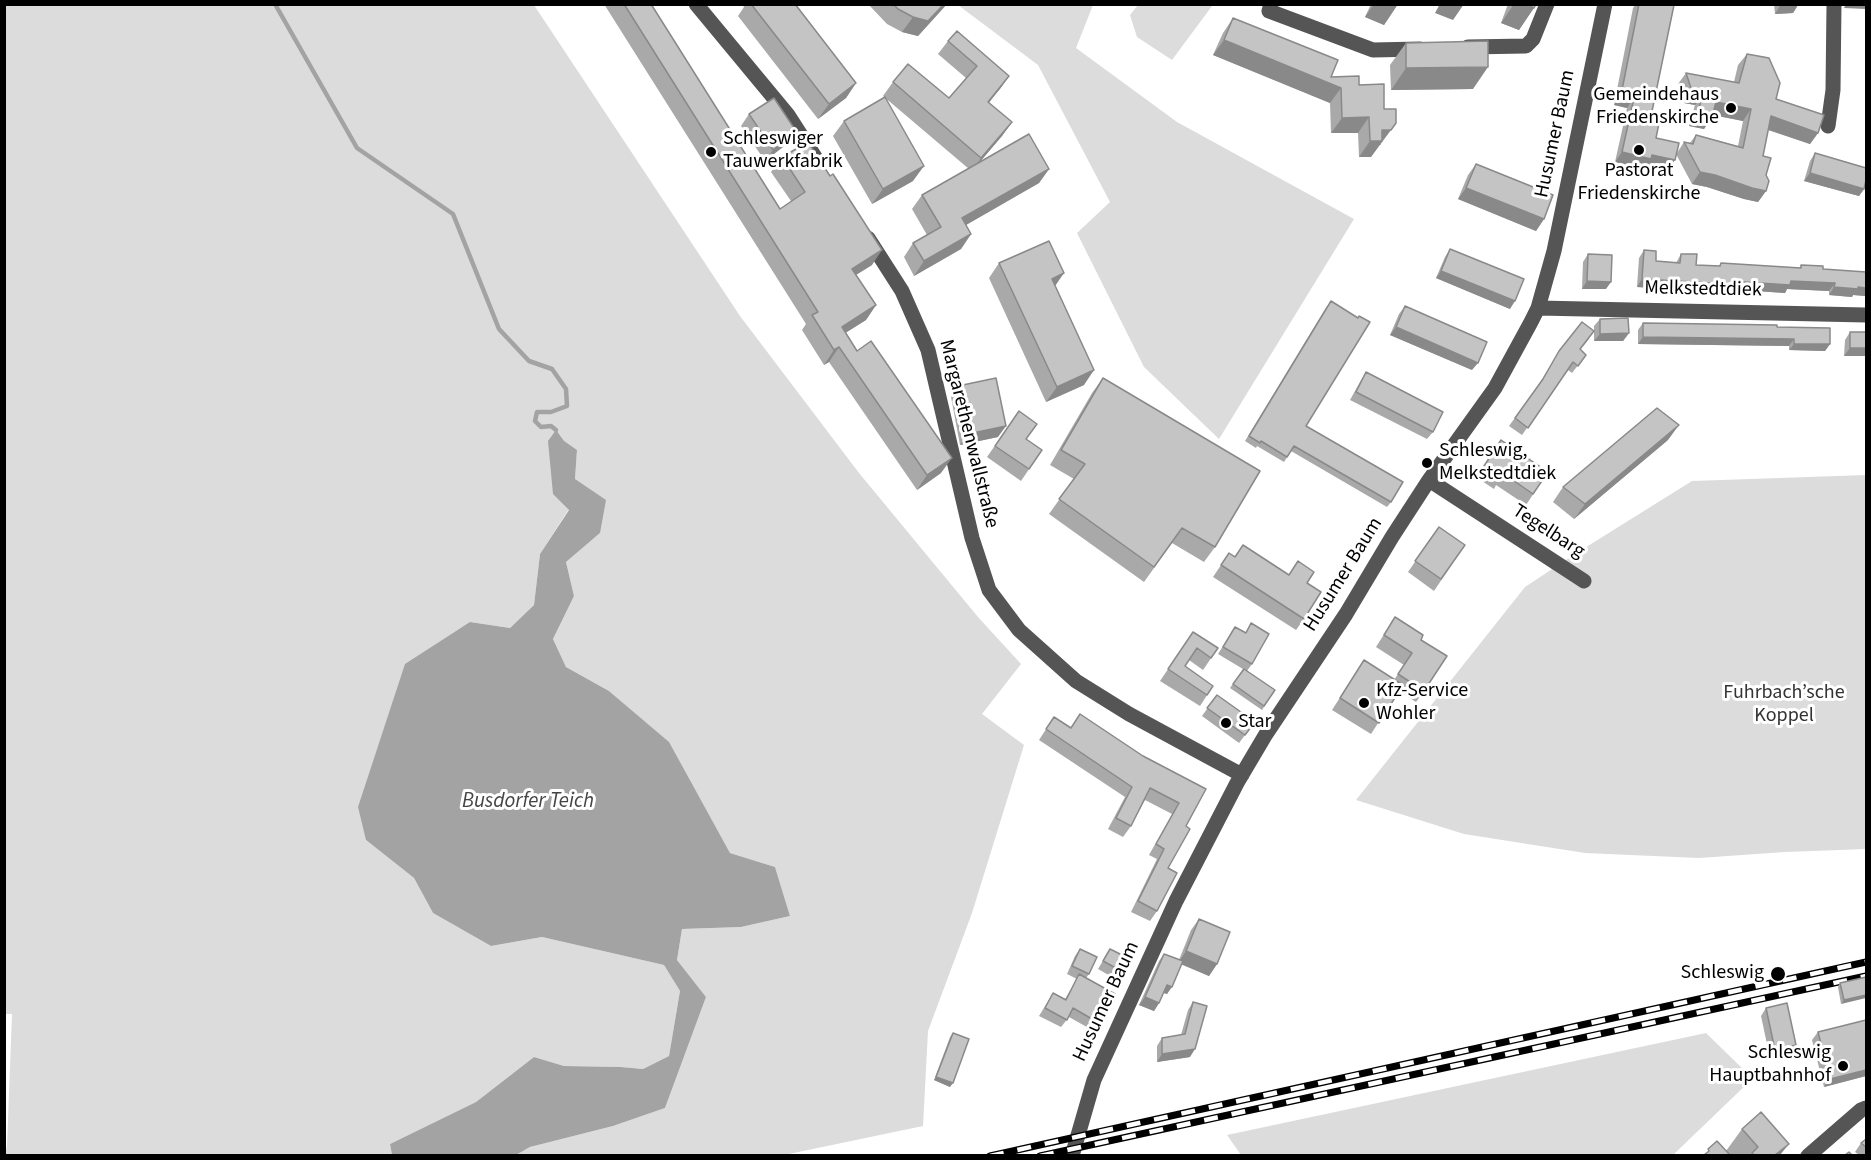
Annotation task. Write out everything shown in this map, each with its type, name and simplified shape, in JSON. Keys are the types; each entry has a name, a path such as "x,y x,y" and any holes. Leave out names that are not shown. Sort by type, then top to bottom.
{"street":[{"path":"696,4 788,115 825,173"},
{"path":"1271,4 1269,11 1372,50 1434,48"},
{"path":"1456,48 1526,46 1533,39 1546,4"},
{"name":"Husumer Baum","path":"1072,1155 1094,1080 1208,836 1266,734 1346,614 1429,480 1495,388 1538,308 1554,251 1605,4"},
{"path":"1828,126 1833,90 1834,4"},
{"name":"Margarethenwallstraße","path":"858,222 902,291 928,350 972,538 989,590 1019,630 1076,681 1128,714 1242,775"},
{"name":"Melkstedtdiek","path":"1538,308 1866,315"},
{"name":"Tegelbarg","path":"1429,480 1584,580"},
{"path":"1808,1155 1866,1108"}],"green space":[{"path":"1209,4 1212,6 1172,60 1137,37 1130,15 1138,5"},
{"path":"5,5 534,5 740,316 859,473 978,617 1021,664 982,714 1024,745 972,913 928,1031 923,1126 784,1155 516,1155 530,1147 613,1126 665,1108 706,997 677,960 682,929 741,927 790,916 775,867 730,853 668,742 609,691 566,667 553,639 574,596 566,562 600,533 575,479 577,450 564,442 569,509 540,554 534,605 510,628 470,622 366,840 414,878 433,913 491,946 542,937 664,965 680,991 669,1056 643,1069 564,1066 534,1057 476,1102 390,1144 392,1155 5,1156 12,1014 4,1014"},
{"path":"958,5 1093,5 1076,48 1177,122 1354,219 1219,439 1144,367 1077,233 1110,202 1038,65"},
{"name":"Fuhrbach’sche Koppel","path":"1866,475 1866,849 1699,858 1585,853 1464,834 1356,800 1525,587 1575,554 1692,481"},
{"path":"1706,1033 1743,1069 1750,1081 1673,1155 1241,1155 1227,1135"}],"water":[{"name":"Busdorfer Teich","path":"556,430 564,441 577,450 575,479 606,500 600,533 566,562 574,596 553,639 566,667 609,691 669,742 730,853 775,867 790,916 741,927 682,929 677,960 706,997 665,1108 613,1126 530,1147 516,1155 392,1155 390,1144 476,1102 534,1057 564,1066 643,1069 669,1056 680,991 664,965 542,937 491,946 433,913 414,878 366,840 358,807 405,664 470,622 510,628 534,605 540,554 569,510 553,494 548,441"}],"building":[{"path":"624,4 651,4 780,209 805,192 782,157 808,142 830,176 833,174 882,250 852,269 876,305 842,327 857,351 871,341 952,458 927,475 839,347 834,350 812,315 818,312"},
{"path":"751,4 795,4 856,83 829,104"},
{"path":"893,4 944,4 928,21 913,17"},
{"path":"1639,4 1674,5 1650,121 1659,123 1656,138 1679,143 1675,160 1652,155 1651,159 1622,152 1634,98 1621,95"},
{"path":"1780,4 1798,4 1798,5 1780,6"},
{"path":"1233,18 1338,60 1331,77 1359,76 1359,85 1384,84 1384,109 1396,109 1396,123 1391,130 1382,130 1382,141 1370,141 1369,117 1342,118 1341,88 1224,40"},
{"path":"957,31 1009,76 988,102 1012,122 981,158 893,82 908,64 949,98 977,66 948,41"},
{"path":"1488,41 1488,67 1406,68 1406,43"},
{"path":"1747,54 1769,58 1780,83 1776,99 1824,115 1818,133 1771,116 1763,156 1771,158 1766,175 1769,181 1766,191 1700,172 1684,142 1693,144 1696,135 1743,148 1751,109 1716,102 1712,117 1697,115 1703,94 1692,91 1686,73 1739,83"},
{"path":"885,97 924,166 883,189 844,121"},
{"path":"774,98 796,131 773,150 749,114"},
{"path":"1029,134 1049,169 962,218 971,234 924,261 913,243 941,227 922,195"},
{"path":"1815,153 1866,168 1864,189 1810,173"},
{"path":"1476,164 1553,195 1544,219 1466,188"},
{"path":"1049,241 1064,273 1052,279 1094,370 1057,387 999,263"},
{"path":"1450,249 1524,279 1515,301 1441,271"},
{"path":"1644,250 1656,251 1656,261 1680,263 1681,254 1697,254 1696,265 1720,266 1721,263 1801,268 1801,265 1866,272 1866,288 1834,287 1835,283 1791,281 1790,285 1744,282 1744,285 1642,279"},
{"path":"1588,254 1612,255 1611,282 1587,281"},
{"path":"1331,301 1358,318 1359,316 1370,322 1306,426 1403,482 1391,502 1294,446 1287,457 1249,436"},
{"path":"1405,306 1487,342 1478,363 1396,327"},
{"path":"1628,318 1629,333 1600,334 1600,319"},
{"path":"1582,322 1594,331 1580,349 1586,355 1578,366 1573,362 1528,428 1515,418 1543,379 1559,351"},
{"path":"1643,323 1830,328 1830,344 1794,344 1794,339 1643,337"},
{"path":"1850,332 1866,332 1866,348 1850,348"},
{"path":"1366,372 1443,412 1433,432 1356,392"},
{"path":"996,378 1006,426 968,434 958,386"},
{"path":"1103,378 1260,471 1215,547 1182,528 1154,567 1059,499 1085,464 1061,450"},
{"path":"1657,408 1679,425 1585,504 1563,487"},
{"path":"1019,411 1037,424 1026,439 1042,450 1029,469 995,446"},
{"path":"1501,440 1548,472 1533,494 1504,474 1502,477 1484,466"},
{"path":"1439,527 1465,545 1441,579 1415,561"},
{"path":"1243,545 1289,575 1298,561 1314,572 1307,583 1321,592 1304,619 1221,565 1229,553 1235,557"},
{"path":"1395,617 1423,635 1421,640 1447,656 1424,691 1398,674 1412,653 1384,635"},
{"path":"1251,623 1269,634 1252,664 1223,647 1235,627 1246,633"},
{"path":"1193,632 1218,648 1211,658 1197,648 1185,666 1213,686 1207,695 1168,669"},
{"name":"Kfz-Service Wohler","path":"1364,660 1403,685 1379,723 1340,698"},
{"path":"1244,669 1275,690 1264,706 1233,684"},
{"path":"1217,695 1255,722 1245,735 1207,708"},
{"path":"1080,714 1143,756 1206,789 1186,826 1190,829 1168,868 1177,873 1157,911 1138,901 1164,849 1156,844 1179,803 1150,788 1131,826 1116,818 1132,787 1046,729 1054,717 1071,728"},
{"path":"1199,919 1230,932 1217,964 1186,951"},
{"path":"1080,949 1097,957 1089,974 1072,966"},
{"path":"1110,949 1132,960 1125,973 1103,961"},
{"path":"1164,954 1183,961 1172,987 1167,985 1159,1003 1145,997"},
{"path":"1079,974 1115,994 1099,1023 1073,1008 1067,1020 1045,1008 1053,993 1066,1000"},
{"path":"1866,977 1866,995 1844,1000 1840,983"},
{"path":"1193,1002 1207,1006 1195,1049 1162,1054 1162,1038 1185,1034"},
{"path":"1787,1003 1796,1045 1775,1050 1766,1008"},
{"name":"Schleswig Hauptbahnhof","path":"1866,1020 1866,1070 1830,1079 1818,1032"},
{"path":"953,1033 969,1039 953,1083 936,1077"},
{"path":"1761,1112 1789,1144 1775,1155 1754,1155 1752,1153 1758,1147 1742,1129"},
{"path":"1717,1141 1730,1155 1704,1155 1709,1151 1708,1149"}],"waterway":[{"path":"275,4 357,148 453,214 499,329 529,361 552,369 566,389 567,406 551,412 537,412 535,421 541,427 551,426 556,430"}],"railway":[{"path":"990,1156 1866,962"},
{"path":"1040,1156 1866,976"}],"place":[{"name":"Gemeindehaus Friedenskirche","path":"1731,108"},
{"name":"Pastorat Friedenskirche","path":"1639,150"},
{"name":"Schleswiger Tauwerkfabrik","path":"711,152"},
{"name":"Schleswig, Melkstedtdiek","path":"1427,463"},
{"name":"Kfz-Service Wohler","path":"1364,703"},
{"name":"Star","path":"1226,723"},
{"name":"Schleswig","path":"1778,974"},
{"name":"Schleswig Hauptbahnhof","path":"1843,1066"}]}
